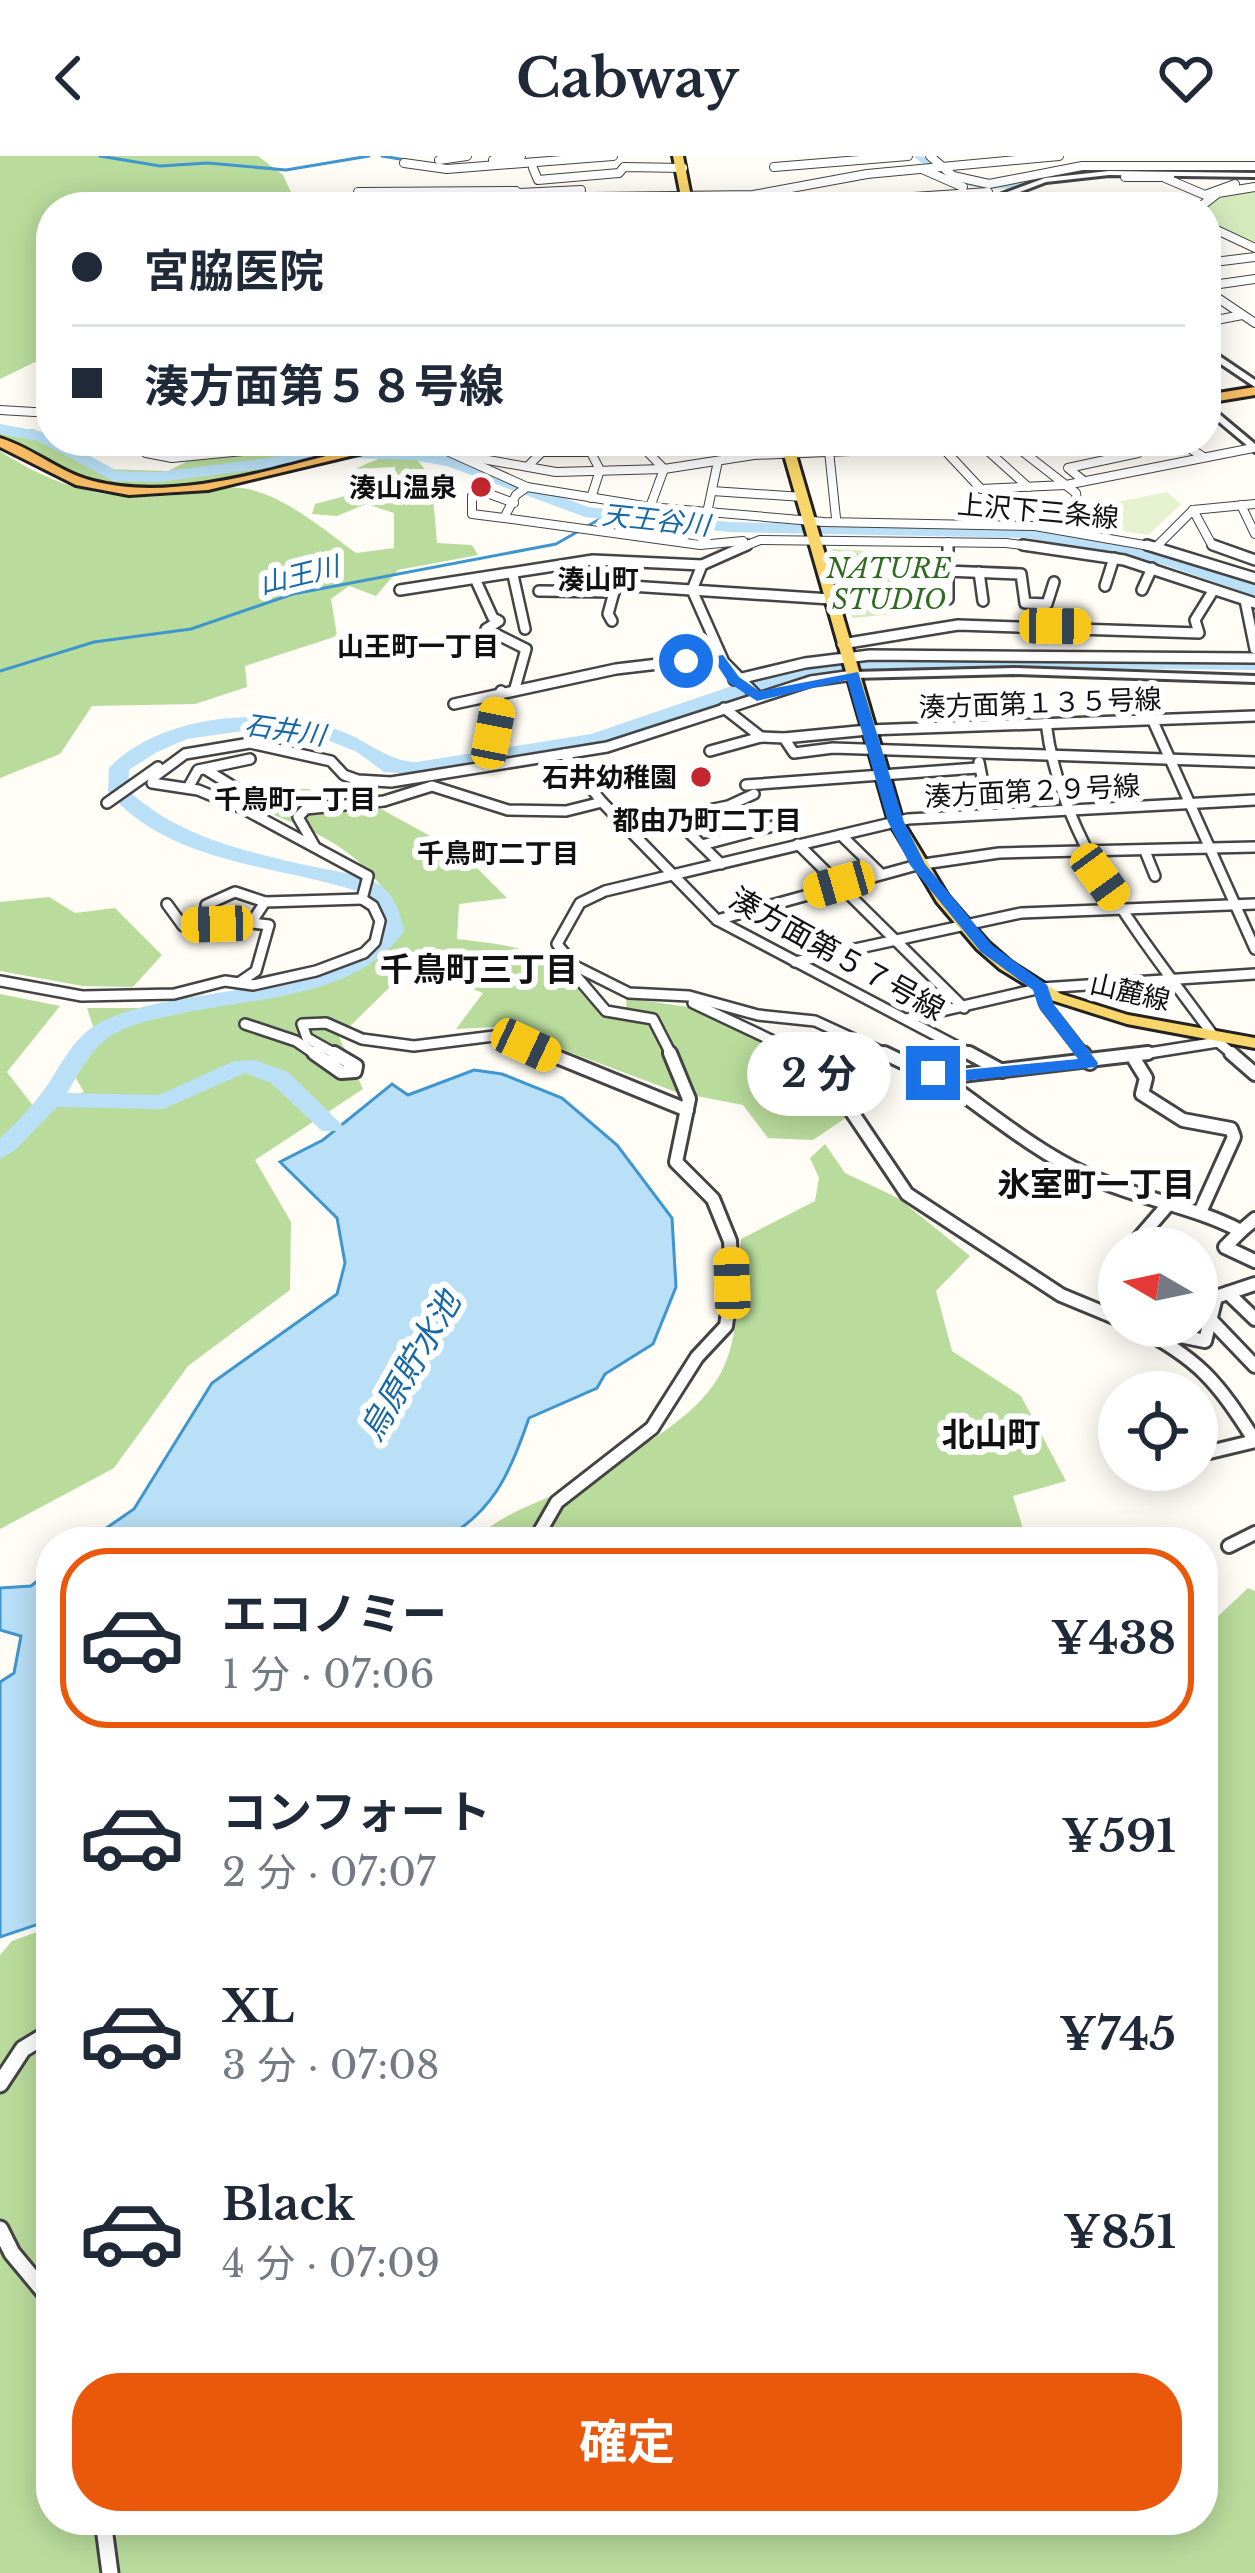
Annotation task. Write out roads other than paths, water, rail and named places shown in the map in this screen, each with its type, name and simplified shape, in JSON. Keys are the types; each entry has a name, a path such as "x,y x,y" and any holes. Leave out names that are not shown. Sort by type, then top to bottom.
{"highway":[{"path":"1221,395 1255,385"},
{"path":"0,442 59,474 111,490 209,483 349,456"}],"main road":[{"path":"681,162 685,192"},
{"name":"山麓線","path":"791,456 896,822 917,865 1005,966 1041,988 1077,1004 1215,1038 1255,1043"}],"street":[{"path":"439,160 466,156"},
{"path":"483,164 520,156"},
{"path":"404,163 437,169 613,156"},
{"path":"772,156 772,192 925,168 1059,156"},
{"path":"774,167 908,156 943,182 988,192"},
{"path":"930,156 940,167 978,183 1062,171 1255,170"},
{"path":"975,156 1062,171 1177,174 1235,166 1255,170"},
{"path":"1235,166 1238,156"},
{"path":"579,158 590,176"},
{"path":"1006,160 1013,180"},
{"path":"533,168 538,180 619,173 645,176 644,167 681,162"},
{"path":"483,164 484,174 501,173 518,192"},
{"path":"1214,170 1235,184 1255,187"},
{"path":"1011,192 1062,171"},
{"path":"1125,177 1177,174"},
{"path":"358,192 581,190 574,178"},
{"path":"1165,178 1198,192"},
{"path":"1213,192 1235,184"},
{"path":"1221,193 1255,187"},
{"path":"1221,233 1255,252"},
{"path":"1221,260 1255,252"},
{"path":"1221,265 1252,282"},
{"path":"1221,285 1252,282"},
{"path":"1221,298 1255,323"},
{"path":"1221,319 1242,315"},
{"path":"1221,361 1255,385"},
{"path":"0,410 36,412"},
{"path":"1221,415 1254,449"},
{"path":"1221,454 1254,449"},
{"path":"162,456 192,456"},
{"path":"461,456 556,472 664,469 743,456"},
{"path":"528,466 538,456"},
{"path":"591,498 600,470 592,456"},
{"path":"651,456 664,469"},
{"path":"830,456 836,518"},
{"path":"950,456 981,489 1066,484 1209,456"},
{"path":"994,456 1029,488"},
{"path":"1030,456 1066,484 1077,501 1062,530"},
{"path":"1084,481 1068,468 1124,456"},
{"path":"1141,456 1152,466"},
{"path":"464,457 521,493"},
{"path":"707,513 718,461"},
{"path":"650,507 664,469"},
{"path":"712,491 803,496"},
{"path":"941,519 836,518 813,531 700,544 472,514 472,496 484,492 591,498 813,531 1021,544 1114,558 1250,601 1255,649"},
{"path":"504,518 521,493"},
{"path":"732,516 737,493"},
{"path":"835,495 849,495"},
{"path":"1156,547 1193,510 1255,503"},
{"path":"1241,505 1255,534"},
{"path":"1193,510 1212,545 1255,560"},
{"name":"上沢下三条線","path":"813,531 999,523 1156,547 1255,578"},
{"path":"400,590 477,583 579,561 702,565 760,540"},
{"path":"948,542 948,599"},
{"path":"1105,586 1114,558"},
{"path":"635,586 640,560"},
{"path":"702,565 693,588 718,658 734,680 757,696"},
{"path":"1142,590 1152,568"},
{"path":"946,571 1021,574 1025,603 1046,608 1054,582"},
{"path":"979,572 983,601"},
{"path":"513,575 525,629"},
{"path":"477,583 493,618 499,621 486,629 520,641 526,649 515,688"},
{"path":"446,584 450,602"},
{"path":"612,621 608,614 615,585 830,598"},
{"path":"538,591 614,592"},
{"path":"109,802 176,754 220,746 250,743 331,761 344,775 376,783 607,748 938,627 1199,633 1195,620 1213,591"},
{"path":"938,627 950,653"},
{"path":"734,680 787,664 950,653 1117,651 1255,658"},
{"path":"454,704 616,669 718,658"},
{"path":"846,660 1255,679"},
{"path":"493,733 501,692"},
{"path":"724,708 761,737"},
{"name":"湊方面第１３５号線","path":"784,738 868,730 1255,716"},
{"path":"1152,719 1255,949"},
{"path":"1046,723 1050,756 1100,877 1215,1038 1255,1074"},
{"path":"710,751 761,737 784,738 794,753 833,748 1255,761"},
{"path":"220,746 185,754 152,783 188,788 314,845 370,880 363,898"},
{"name":"湊方面第５７号線","path":"564,754 602,802 717,920 1004,1071"},
{"path":"980,755 977,768 989,814"},
{"path":"188,788 203,768 250,759"},
{"path":"203,768 234,787"},
{"path":"626,827 728,806 750,789 881,773 977,768"},
{"path":"314,845 298,817 306,808 384,801 418,788 444,787 508,810 566,811 602,802"},
{"name":"湊方面第２９号線","path":"575,966 557,944 580,903 627,884 896,822 1255,800"},
{"path":"673,818 721,864"},
{"path":"702,845 781,824"},
{"path":"841,835 881,874"},
{"path":"798,844 964,1008"},
{"path":"717,920 917,865 999,854 1255,847"},
{"path":"1145,851 1155,876"},
{"path":"0,981 82,996 174,994 225,981 316,971 364,953 380,932 374,906 363,898 266,902 235,892 206,905"},
{"path":"251,923 266,902"},
{"path":"167,904 183,926 269,925 256,970 239,983"},
{"path":"794,962 1022,913 1255,904"},
{"path":"542,1527 556,1502 652,1428 698,1358 726,1326 732,1283 730,1241 713,1199 674,1154 687,1110 687,1087 660,1028 652,1019 606,1011 571,970 575,966 629,993 676,996 835,1027 933,1073 1081,1173 1166,1207 1201,1210 1241,1231"},
{"path":"905,1020 1041,988 1255,974"},
{"path":"1041,988 1046,1006 1090,1063"},
{"path":"676,996 819,1063 907,1194 1061,1295 1098,1310"},
{"path":"245,1024 296,1041 341,1072 355,1071 356,1066 307,1038 302,1024 326,1023 362,1039 414,1046 502,1035 687,1110"},
{"path":"933,1073 953,1076 1133,1058 1215,1038"},
{"path":"1133,1058 1146,1078 1142,1094 1183,1120 1231,1129 1234,1137 1201,1210"},
{"path":"1149,1227 1166,1207"},
{"path":"1255,1219 1225,1247 1255,1261"},
{"path":"1218,1302 1222,1295 1255,1284"},
{"path":"1218,1293 1255,1319"},
{"path":"1218,1327 1255,1366"},
{"path":"1172,1347 1217,1382 1255,1441 1218,1450"},
{"path":"1229,1546 1255,1533"},
{"path":"0,2084 23,2049 36,2041"},
{"path":"0,2229 36,2282"},
{"path":"105,2535 110,2573"}],"water":[{"path":"474,1070 502,1074 562,1098 617,1145 672,1218 676,1287 653,1344 605,1374 597,1388 529,1418 497,1490 462,1527 108,1527 134,1509 212,1383 337,1294 345,1263 337,1218 280,1162 323,1140 392,1084 408,1095"},
{"path":"36,1582 36,1925 0,1937 0,1682 14,1673 21,1636 0,1630 0,1588"}],"waterway":[{"path":"100,156 160,166 208,163 286,170 369,156"},
{"path":"382,156 406,160"},
{"path":"921,156 950,176 979,184 1044,175"},
{"path":"1196,169 1255,170"},
{"name":"天王谷川","path":"0,429 36,436"},
{"name":"天王谷川","path":"77,456 113,476 158,477 322,456"},
{"name":"天王谷川","path":"419,456 451,461 585,512 729,527 1029,533 1169,560 1255,590"},
{"name":"山王川","path":"0,671 94,642 191,629 293,594 556,544 607,515"},
{"name":"石井川","path":"0,1151 46,1105 90,1041 108,1028 164,1010 320,977 380,950 393,931 385,903 365,886 227,852 165,828 139,811 118,791 119,768 147,749 181,735 218,726 295,726 364,748 391,768 417,768 595,739 783,675 817,668 958,661 1255,664"},
{"name":"烏原貯水池","path":"53,1096 66,1102 163,1102 242,1066 255,1067 291,1086 331,1126"}],"place":[{"name":"湊山温泉","path":"481,487"},
{"name":"石井幼稚園","path":"701,777"}],"district":[{"name":"湊山町","path":"598,579"},
{"name":"山王町一丁目","path":"418,646"},
{"name":"千鳥町一丁目","path":"295,799"},
{"name":"都由乃町二丁目","path":"707,820"},
{"name":"千鳥町二丁目","path":"498,853"},
{"name":"千鳥町三丁目","path":"479,969"},
{"name":"氷室町一丁目","path":"1096,1184"},
{"name":"北山町","path":"991,1434"}],"park label":[{"name":"NATURE STUDIO","path":"889,584"}]}
